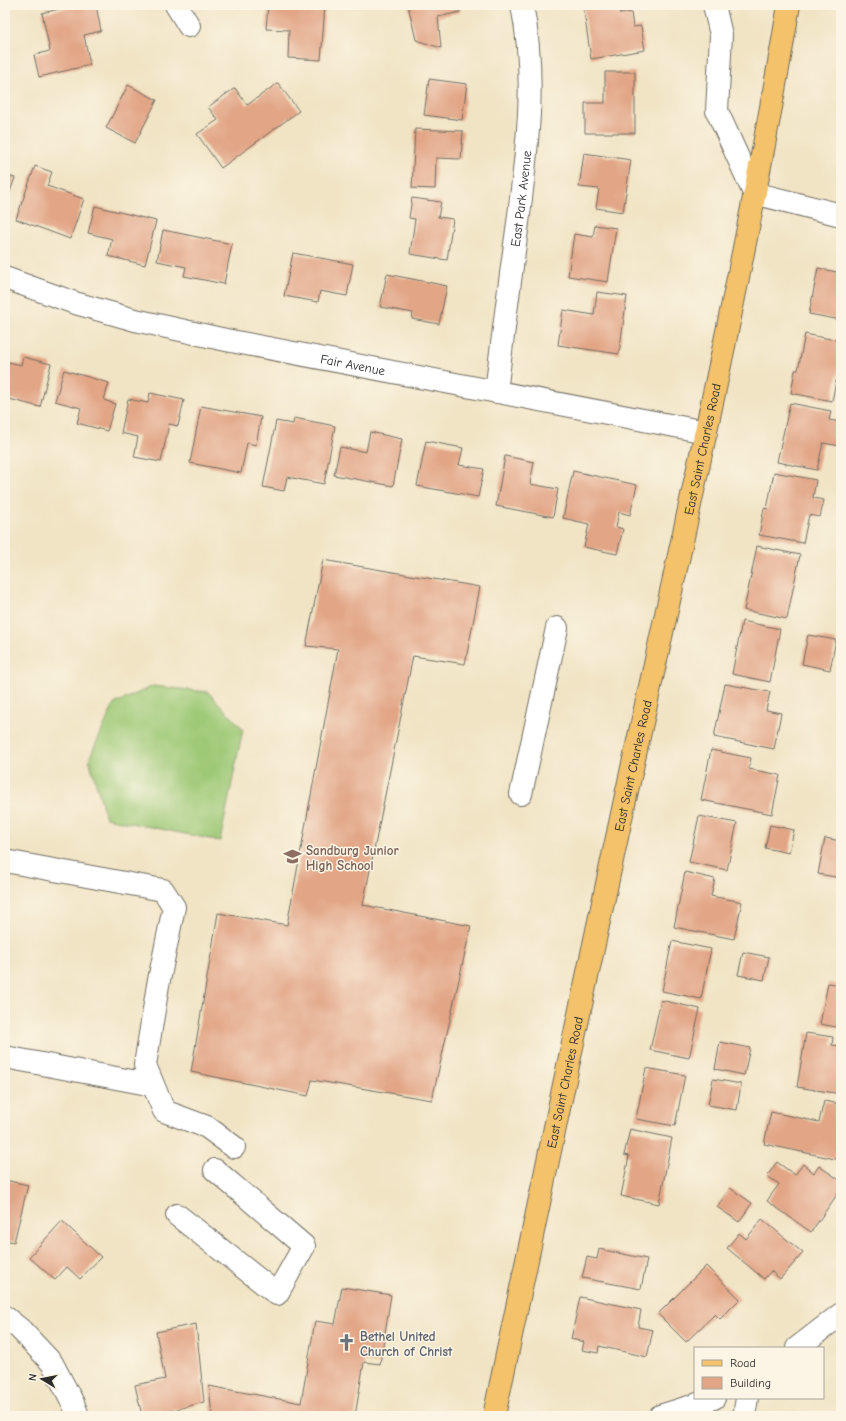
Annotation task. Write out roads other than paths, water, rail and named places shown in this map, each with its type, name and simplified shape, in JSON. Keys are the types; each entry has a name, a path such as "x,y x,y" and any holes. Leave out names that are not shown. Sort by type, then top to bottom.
{"main road":[{"name":"East Saint Charles Road","path":"494,1416 625,802 706,432 770,115 789,5"},
{"name":"East Saint Charles Road","path":"770,115 804,5"}],"street":[{"path":"176,5 189,26"},
{"name":"East Park Avenue","path":"496,392 527,148 531,90 529,50 522,5"},
{"path":"714,5 721,35 717,110 754,193 841,215"},
{"name":"Fair Avenue","path":"5,278 75,303 135,320 226,340 706,432"},
{"path":"521,794 557,628"},
{"path":"5,861 163,890 174,907 158,985 145,1065 164,1111 207,1127 234,1147"},
{"path":"5,1057 153,1086"},
{"path":"177,1215 277,1294 304,1246 215,1170"},
{"path":"798,1347 841,1314"},
{"path":"5,1317 20,1330 52,1363 73,1403 78,1416"},
{"path":"660,1416 711,1399"},
{"path":"744,1416 747,1399"}],"place":[{"name":"Sandburg Junior High School","path":"293,857"},
{"name":"Bethel United Church of Christ","path":"347,1343"}]}
